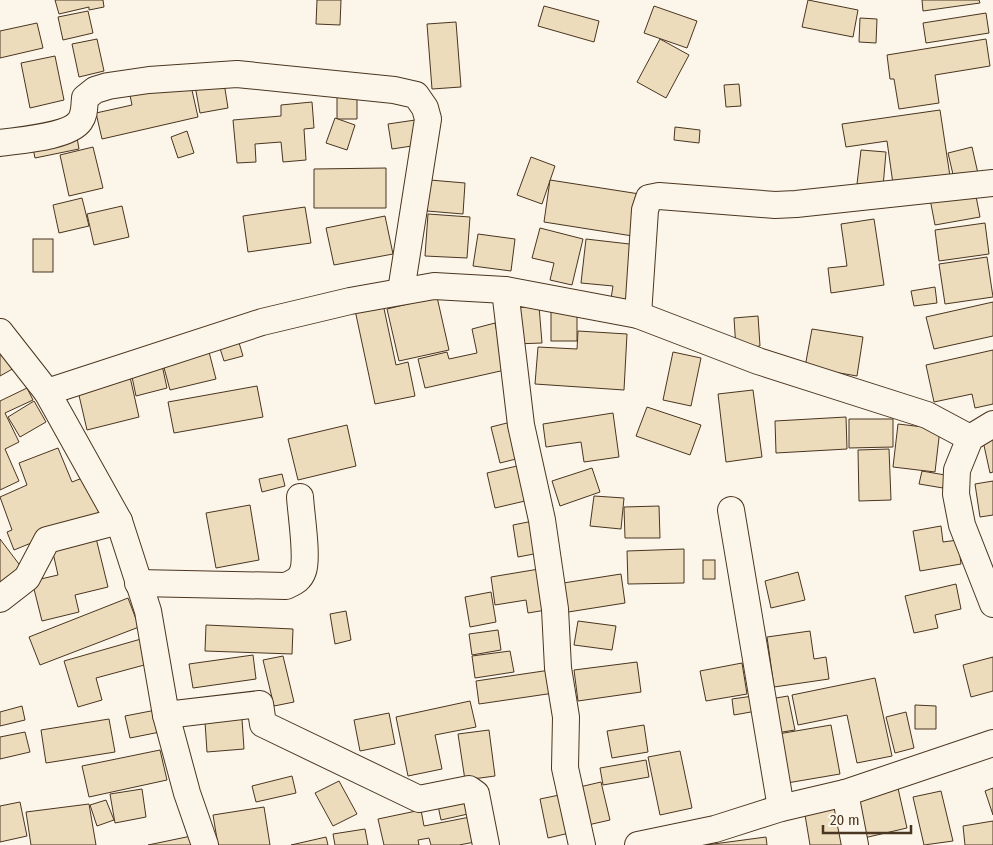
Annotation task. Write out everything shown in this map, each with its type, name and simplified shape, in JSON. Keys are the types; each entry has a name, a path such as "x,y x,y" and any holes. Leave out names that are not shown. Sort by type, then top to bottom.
{"street":[{"path":"0,143 65,131 78,123 84,114 85,98 95,90 149,80 236,74 394,90 416,95 425,108 428,119 401,291"},
{"path":"638,315 645,210 649,198 659,196 775,205 993,183"},
{"path":"47,392 262,322 401,291 434,286 505,290 638,315 758,361 927,414 970,438"},
{"path":"505,290 521,425 542,520 555,609 558,668 566,716 565,768 582,845"},
{"path":"0,332 47,392 119,521 148,611 166,715 205,845"},
{"path":"993,424 970,438 957,470 956,494 962,525 993,604"},
{"path":"138,583 286,586 298,580 303,570 304,559 300,497"},
{"path":"731,510 781,808"},
{"path":"0,600 27,578 47,540 119,521"},
{"path":"166,715 260,704 263,724 419,799 469,789 476,794 486,845"},
{"path":"638,845 715,829 781,808 845,793 993,743"},
{"path":"845,793 855,845"}],"building":[{"path":"55,0 103,0 104,7 89,10 89,7 59,14"},
{"path":"317,0 341,0 340,25 316,24"},
{"path":"808,0 858,10 853,37 802,27"},
{"path":"922,0 979,0 980,3 923,11"},
{"path":"544,6 599,21 594,42 538,26"},
{"path":"654,6 697,21 687,48 644,33"},
{"path":"88,11 93,33 63,40 58,17"},
{"path":"986,13 989,33 926,43 923,23"},
{"path":"860,18 877,19 876,43 859,42"},
{"path":"456,22 461,87 432,89 427,24"},
{"path":"37,23 43,48 0,58 0,31"},
{"path":"97,39 104,71 79,77 72,44"},
{"path":"660,39 689,55 666,98 637,82"},
{"path":"986,39 990,66 935,75 939,103 899,109 894,79 890,79 887,55"},
{"path":"55,56 64,100 30,108 21,63"},
{"path":"187,68 198,117 102,139 96,113 132,105 127,81"},
{"path":"222,70 228,108 200,113 193,75"},
{"path":"337,83 357,84 357,119 337,119"},
{"path":"739,84 741,106 726,107 724,85"},
{"path":"312,102 314,128 304,129 306,160 283,162 281,142 255,144 256,162 237,163 233,120 281,116 281,105"},
{"path":"940,110 951,183 894,191 887,141 846,147 842,124"},
{"path":"335,118 355,125 347,150 326,143"},
{"path":"422,119 425,144 392,149 388,124"},
{"path":"74,120 79,149 35,158 29,129"},
{"path":"675,127 700,130 699,143 674,140"},
{"path":"187,131 194,153 178,158 171,137"},
{"path":"93,147 103,188 69,196 60,155"},
{"path":"972,147 979,178 955,183 948,153"},
{"path":"861,150 886,152 883,187 857,184"},
{"path":"531,157 555,166 542,204 517,195"},
{"path":"386,168 386,208 314,208 314,169"},
{"path":"430,180 465,183 463,214 427,211"},
{"path":"550,180 646,195 639,237 544,222"},
{"path":"975,191 980,217 935,225 930,199"},
{"path":"82,198 89,226 59,233 53,205"},
{"path":"122,206 129,237 94,245 87,214"},
{"path":"305,207 311,243 248,252 243,216"},
{"path":"428,214 470,217 467,258 425,256"},
{"path":"385,216 393,254 334,265 326,228"},
{"path":"874,219 884,285 831,293 828,268 847,266 841,224"},
{"path":"985,223 989,254 939,261 935,230"},
{"path":"540,228 583,239 572,285 550,280 554,263 532,258"},
{"path":"478,234 515,239 511,271 473,266"},
{"path":"33,239 53,239 53,272 33,272"},
{"path":"586,239 638,245 631,308 610,305 613,286 581,283"},
{"path":"987,257 993,297 945,304 939,264"},
{"path":"935,287 937,303 914,306 911,291"},
{"path":"437,297 449,350 399,361 387,309"},
{"path":"993,302 993,336 934,349 926,317"},
{"path":"383,304 396,365 408,362 415,396 375,404 355,310"},
{"path":"539,306 542,343 514,344 512,308"},
{"path":"551,307 577,307 577,341 551,341"},
{"path":"758,316 760,346 736,349 734,318"},
{"path":"495,323 505,370 425,388 418,359 447,352 449,359 477,353 472,329"},
{"path":"812,329 863,337 857,376 805,367"},
{"path":"578,331 627,334 624,390 535,384 538,347 577,349"},
{"path":"237,336 243,356 224,361 218,342"},
{"path":"0,342 16,367 0,376"},
{"path":"993,350 993,404 975,408 972,394 934,402 926,365"},
{"path":"209,352 216,379 170,390 163,364"},
{"path":"673,352 701,358 691,406 663,400"},
{"path":"162,365 167,388 136,396 131,372"},
{"path":"130,377 139,417 87,430 78,391"},
{"path":"257,386 263,417 174,433 168,402"},
{"path":"27,388 33,400 5,413 19,442 5,449 19,481 0,490 0,401"},
{"path":"753,390 762,457 726,462 718,394"},
{"path":"34,401 46,422 20,437 8,417"},
{"path":"647,407 701,425 690,455 636,436"},
{"path":"613,413 619,457 584,462 581,442 546,447 543,424"},
{"path":"846,417 847,449 776,453 775,421"},
{"path":"849,419 893,419 893,447 849,448"},
{"path":"511,422 520,458 500,463 491,427"},
{"path":"898,424 940,429 935,472 893,467"},
{"path":"347,425 356,466 298,480 288,439"},
{"path":"993,439 993,472 990,473 983,441"},
{"path":"58,448 72,482 85,477 100,515 14,550 7,532 12,530 0,497 27,485 19,463"},
{"path":"889,449 891,500 859,501 858,450"},
{"path":"517,466 525,501 495,508 487,473"},
{"path":"592,468 600,492 560,506 552,481"},
{"path":"922,471 945,475 943,488 919,484"},
{"path":"282,474 285,486 262,492 259,479"},
{"path":"993,481 993,515 980,517 975,484"},
{"path":"594,496 624,498 621,529 590,526"},
{"path":"250,505 259,560 216,568 206,513"},
{"path":"659,506 660,538 625,538 624,507"},
{"path":"533,521 539,553 518,557 513,525"},
{"path":"941,526 943,542 958,540 961,564 920,571 913,531"},
{"path":"95,534 108,587 75,595 79,612 42,621 32,581 58,575 51,544"},
{"path":"0,539 25,572 0,591"},
{"path":"684,549 684,583 628,584 627,551"},
{"path":"703,560 715,560 715,579 703,579"},
{"path":"545,568 552,609 528,613 526,600 495,605 491,577"},
{"path":"798,572 805,600 771,608 765,581"},
{"path":"621,574 625,603 562,613 557,584"},
{"path":"956,584 961,609 935,615 938,628 914,633 905,596"},
{"path":"491,592 496,622 470,627 465,597"},
{"path":"128,598 139,627 40,665 29,637"},
{"path":"346,611 351,640 335,644 330,614"},
{"path":"578,621 616,626 612,650 574,645"},
{"path":"206,625 293,629 292,654 205,651"},
{"path":"498,630 501,650 472,655 469,634"},
{"path":"810,631 814,659 826,657 829,679 774,687 767,637"},
{"path":"141,639 148,664 96,678 102,700 78,707 64,661"},
{"path":"510,651 514,672 475,678 472,656"},
{"path":"253,655 256,679 193,688 189,664"},
{"path":"283,656 294,702 274,706 263,660"},
{"path":"993,657 993,691 971,697 963,665"},
{"path":"637,662 641,692 578,701 574,670"},
{"path":"742,663 747,694 706,701 700,671"},
{"path":"557,669 561,692 479,704 476,681"},
{"path":"875,678 892,756 857,763 847,715 798,725 792,695"},
{"path":"760,695 762,710 734,715 732,699"},
{"path":"788,696 795,730 770,734 764,700"},
{"path":"470,701 476,727 435,735 442,769 408,776 396,717"},
{"path":"915,705 936,706 936,729 915,729"},
{"path":"22,706 25,720 0,726 0,712"},
{"path":"156,710 160,732 130,738 125,716"},
{"path":"906,712 914,748 895,753 886,717"},
{"path":"389,713 395,744 360,751 354,720"},
{"path":"109,719 115,752 46,763 41,730"},
{"path":"242,719 244,749 207,752 205,722"},
{"path":"644,725 648,752 612,758 607,731"},
{"path":"831,725 840,774 787,783 778,734"},
{"path":"489,730 495,776 465,780 458,734"},
{"path":"25,732 30,752 0,759 0,737"},
{"path":"160,750 167,780 89,797 82,766"},
{"path":"680,751 692,808 660,815 648,757"},
{"path":"646,760 649,777 603,785 600,768"},
{"path":"292,776 296,793 256,802 252,786"},
{"path":"339,781 357,814 333,826 315,793"},
{"path":"601,782 610,820 579,827 571,789"},
{"path":"897,784 907,828 864,838 854,794"},
{"path":"993,788 993,815 985,791"},
{"path":"142,789 146,817 115,823 110,794"},
{"path":"941,791 953,841 924,845 913,797"},
{"path":"569,793 578,831 548,838 540,799"},
{"path":"463,794 468,814 441,820 437,801"},
{"path":"106,800 114,820 97,826 90,805"},
{"path":"20,802 27,836 0,842 0,806"},
{"path":"845,803 851,845 810,845 804,809"},
{"path":"89,804 96,845 31,845 26,812"},
{"path":"264,807 270,845 218,845 213,815"},
{"path":"421,810 424,826 470,817 475,842 459,845 431,845 429,838 418,840 419,845 384,845 378,819"},
{"path":"993,821 993,845 965,845 963,826"},
{"path":"365,829 368,845 335,845 333,834"},
{"path":"196,835 198,845 148,845"},
{"path":"326,837 328,845 291,845"},
{"path":"766,837 767,845 706,845"}]}
